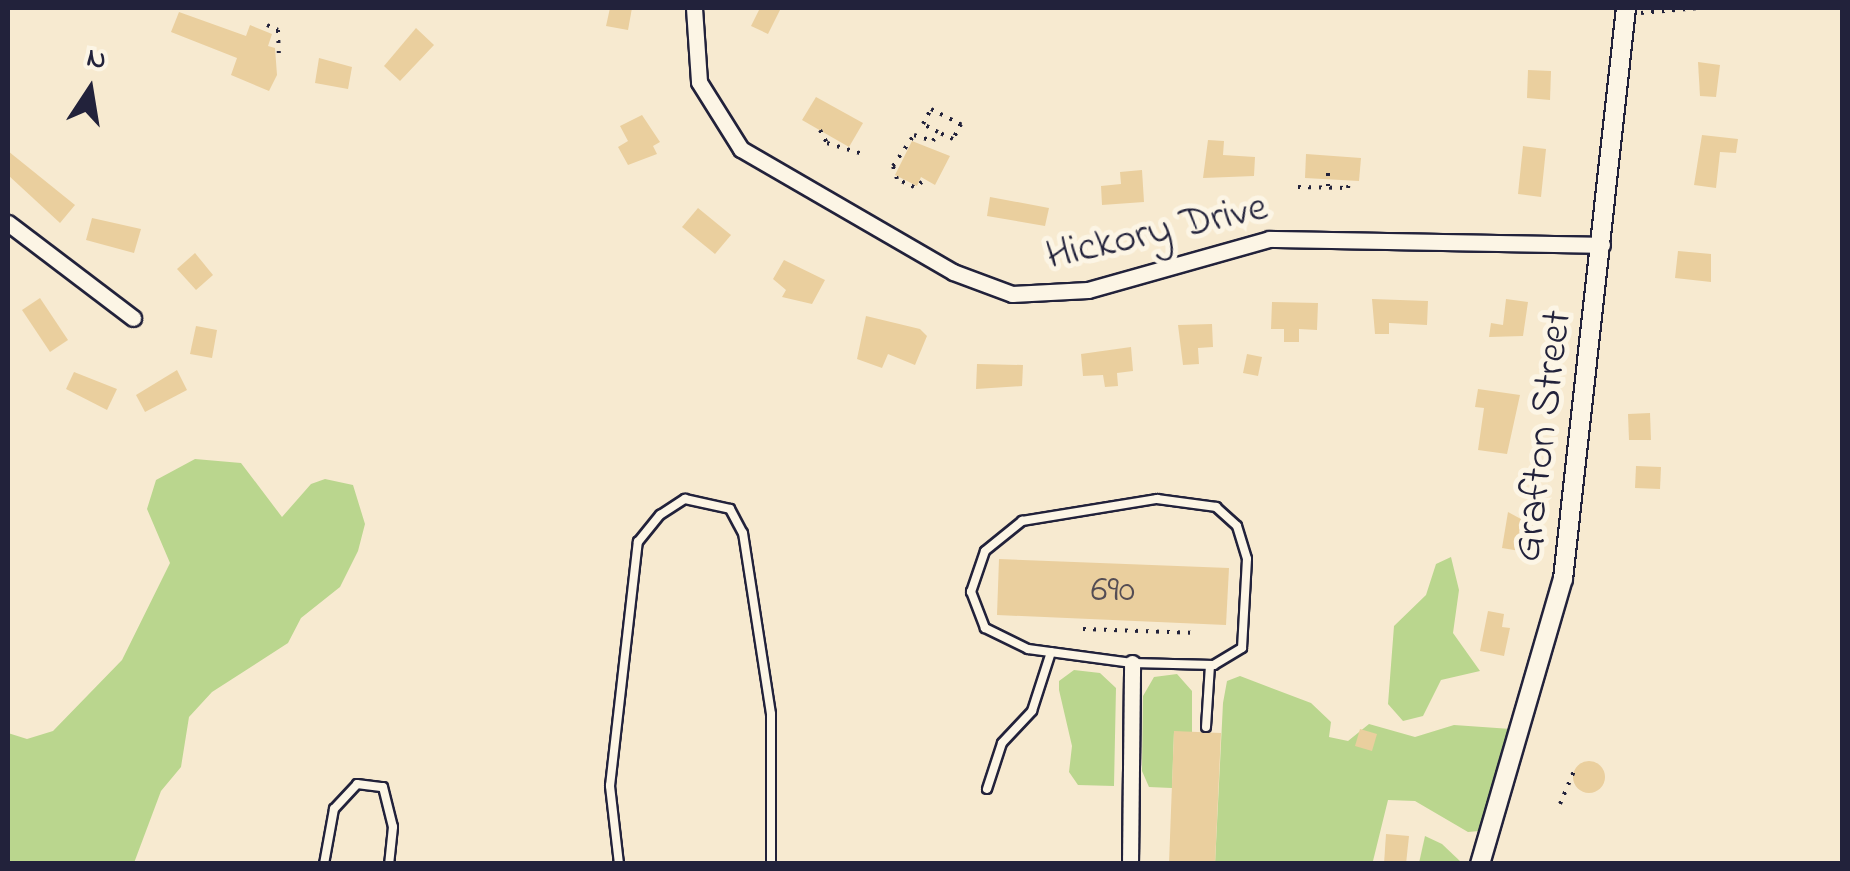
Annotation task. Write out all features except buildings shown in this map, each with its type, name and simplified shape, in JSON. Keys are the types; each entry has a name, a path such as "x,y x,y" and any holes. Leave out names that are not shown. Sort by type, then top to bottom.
{"street":[{"name":"Hickory Drive","path":"694,8 699,82 740,150 880,232 1002,291 1034,297 1074,292 1283,238 1602,246"},
{"name":"Grafton Street","path":"1480,864 1558,606 1626,11"},
{"path":"8,223 133,318"},
{"path":"1130,864 1132,663"}],"lane":[{"path":"1157,499 1216,508 1237,526 1246,559 1242,648 1210,665 1132,663 1051,652 985,628 970,592 985,551 1022,521 1157,499"},
{"path":"619,864 610,786 638,542 660,514 684,500 730,508 744,532 771,714 772,864"},
{"path":"987,789 1002,743 1032,712 1051,652"},
{"path":"1206,727 1210,665"},
{"path":"324,864 334,809 357,784 383,787 393,826 389,864"}],"path":[{"path":"1626,11 1699,8"},
{"path":"267,24 278,30 279,52"},
{"path":"932,109 960,124 953,139 938,132 924,124 932,109"},
{"path":"820,130 837,148 862,154"},
{"path":"922,182 914,187 892,174 914,134 933,141 938,132"},
{"path":"1328,171 1328,186"},
{"path":"1298,187 1348,188 1348,180"},
{"path":"1115,620 1115,630"},
{"path":"1083,629 1198,633"},
{"path":"1560,804 1574,772"}],"green space":[{"path":"195,459 241,463 282,517 311,484 325,479 353,485 365,524 358,551 340,587 301,618 288,643 212,692 189,717 181,767 161,791 134,863 8,863 8,733 27,739 53,731 122,660 170,563 147,509 156,480"},
{"path":"1451,557 1459,590 1453,633 1480,671 1441,680 1423,716 1403,721 1388,704 1394,626 1426,595 1436,564"},
{"path":"1074,670 1100,673 1116,688 1114,786 1078,785 1069,772 1072,746 1059,681"},
{"path":"1177,674 1192,691 1192,732 1174,732 1172,788 1149,787 1142,771 1143,696 1154,677"},
{"path":"1240,676 1311,703 1331,722 1329,737 1348,741 1369,724 1415,737 1454,725 1511,729 1479,831 1468,832 1415,801 1388,800 1373,861 1382,863 1215,864 1223,703 1227,681"},
{"path":"1425,836 1442,844 1462,863 1419,863"}]}
